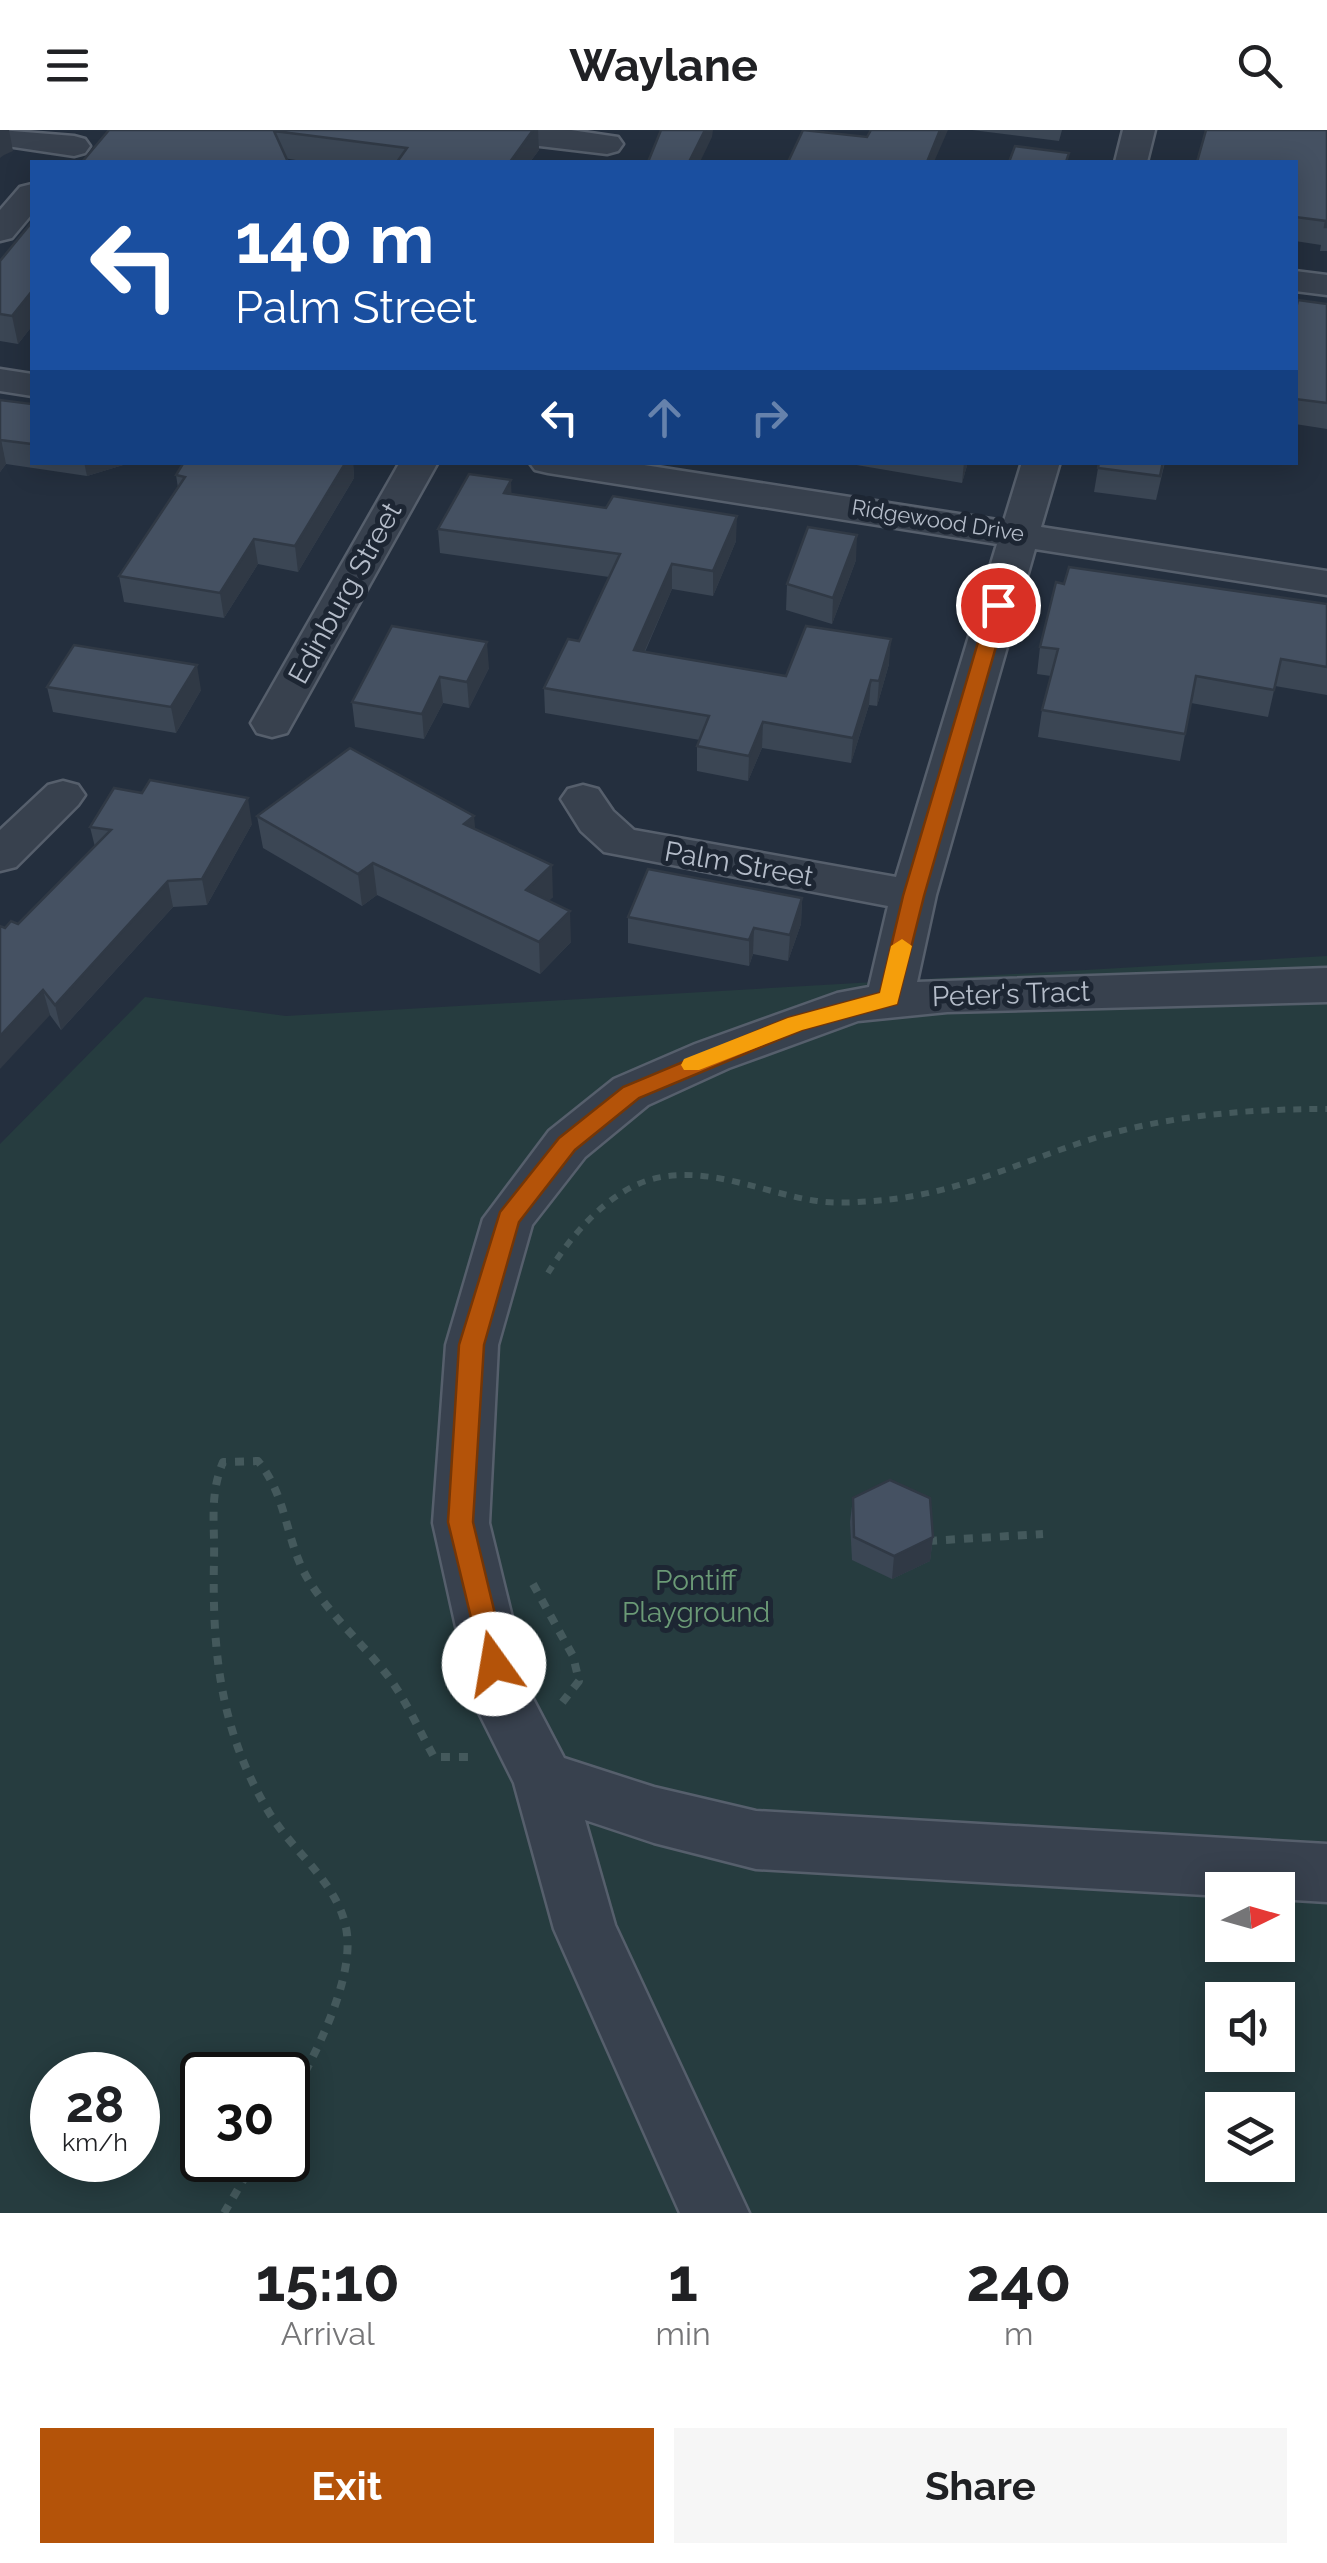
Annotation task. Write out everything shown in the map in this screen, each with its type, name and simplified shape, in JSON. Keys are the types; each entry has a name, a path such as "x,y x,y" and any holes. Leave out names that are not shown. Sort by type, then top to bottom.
{"street":[{"path":"490,130 607,146"},
{"path":"1131,160 1140,130"},
{"path":"0,136 66,154"},
{"path":"0,231 30,196"},
{"path":"1298,281 1327,285"},
{"path":"0,380 30,385"},
{"name":"Edinburg Street","path":"272,723 417,465"},
{"name":"Ridgewood Drive","path":"568,465 1327,582"},
{"path":"890,998 914,896 1040,465"},
{"path":"0,856 64,795"},
{"name":"Palm Street","path":"584,799 597,820 620,842 914,896"},
{"name":"Peter's Tract","path":"714,2213 584,1928 533,1759 502,1699 460,1522 472,1345 508,1219 567,1144 631,1092 796,1024 890,998 1327,985"},
{"path":"533,1759 654,1815 756,1840 1327,1873"}],"path":[{"path":"544,1282 561,1248 602,1211 644,1181 689,1175 820,1202 928,1196 1008,1172 1125,1129 1225,1114 1327,1109"},
{"path":"310,2055 345,1976 347,1932 325,1882 299,1855 269,1812 226,1718 211,1597 214,1553 210,1525 210,1495 223,1462 258,1461 270,1474 292,1527 299,1563 314,1588 398,1690 434,1756 533,1759 579,1681 573,1656 530,1578"},
{"path":"928,1541 1043,1534"},
{"path":"224,2213 242,2182"}],"green space":[{"name":"Pontiff Playground","path":"1327,956 1327,2213 0,2213 0,1144 145,997 286,1016"}],"building":[{"path":"109,130 533,130 511,160 398,160 407,148 274,131 287,160 84,160"},
{"path":"661,130 705,130 690,160 649,160"},
{"path":"803,130 867,137 871,130 940,130 928,160 789,160"},
{"path":"1206,130 1327,130 1327,227 1326,221 1298,217 1298,160 1198,160"},
{"path":"1015,146 1069,153 1067,160 1010,160"},
{"path":"30,224 30,294 12,316 0,314 0,261"},
{"path":"1298,300 1327,304 1327,403 1298,399"},
{"path":"0,400 30,404 30,444 0,440"},
{"path":"182,465 344,465 295,546 254,539 220,593 119,576 185,477 176,475"},
{"path":"1098,465 1162,465 1160,476 1098,468"},
{"path":"469,474 511,480 504,493 606,508 613,496 737,516 713,571 672,564 634,650 786,676 806,626 891,639 879,681 871,680 853,738 763,722 749,756 697,746 709,716 544,688 568,639 579,641 620,554 438,529"},
{"path":"808,527 857,535 833,598 787,584"},
{"path":"1069,567 1327,604 1327,667 1281,659 1274,690 1196,676 1185,734 1042,710 1058,649 1040,647 1056,582 1064,584"},
{"path":"392,626 487,642 467,682 440,677 422,714 352,702"},
{"path":"74,645 197,665 171,707 47,687"},
{"path":"350,748 474,816 464,824 552,865 526,890 570,911 539,942 373,863 358,874 257,816"},
{"path":"150,780 248,798 202,879 168,881 55,1005 43,990 0,1036 0,926 5,928 11,921 18,924 111,830 90,827 114,788 142,793"},
{"path":"648,869 802,898 790,935 754,928 749,940 628,917"},
{"path":"890,1480 930,1498 933,1537 894,1556 854,1537 853,1498"}],"slow traffic":[{"path":"692,1065 796,1024 890,998 902,946"}],"route":[{"path":"494,1664 460,1522 472,1345 508,1219 567,1144 631,1092 796,1024 890,998 914,896 998,605"}]}
